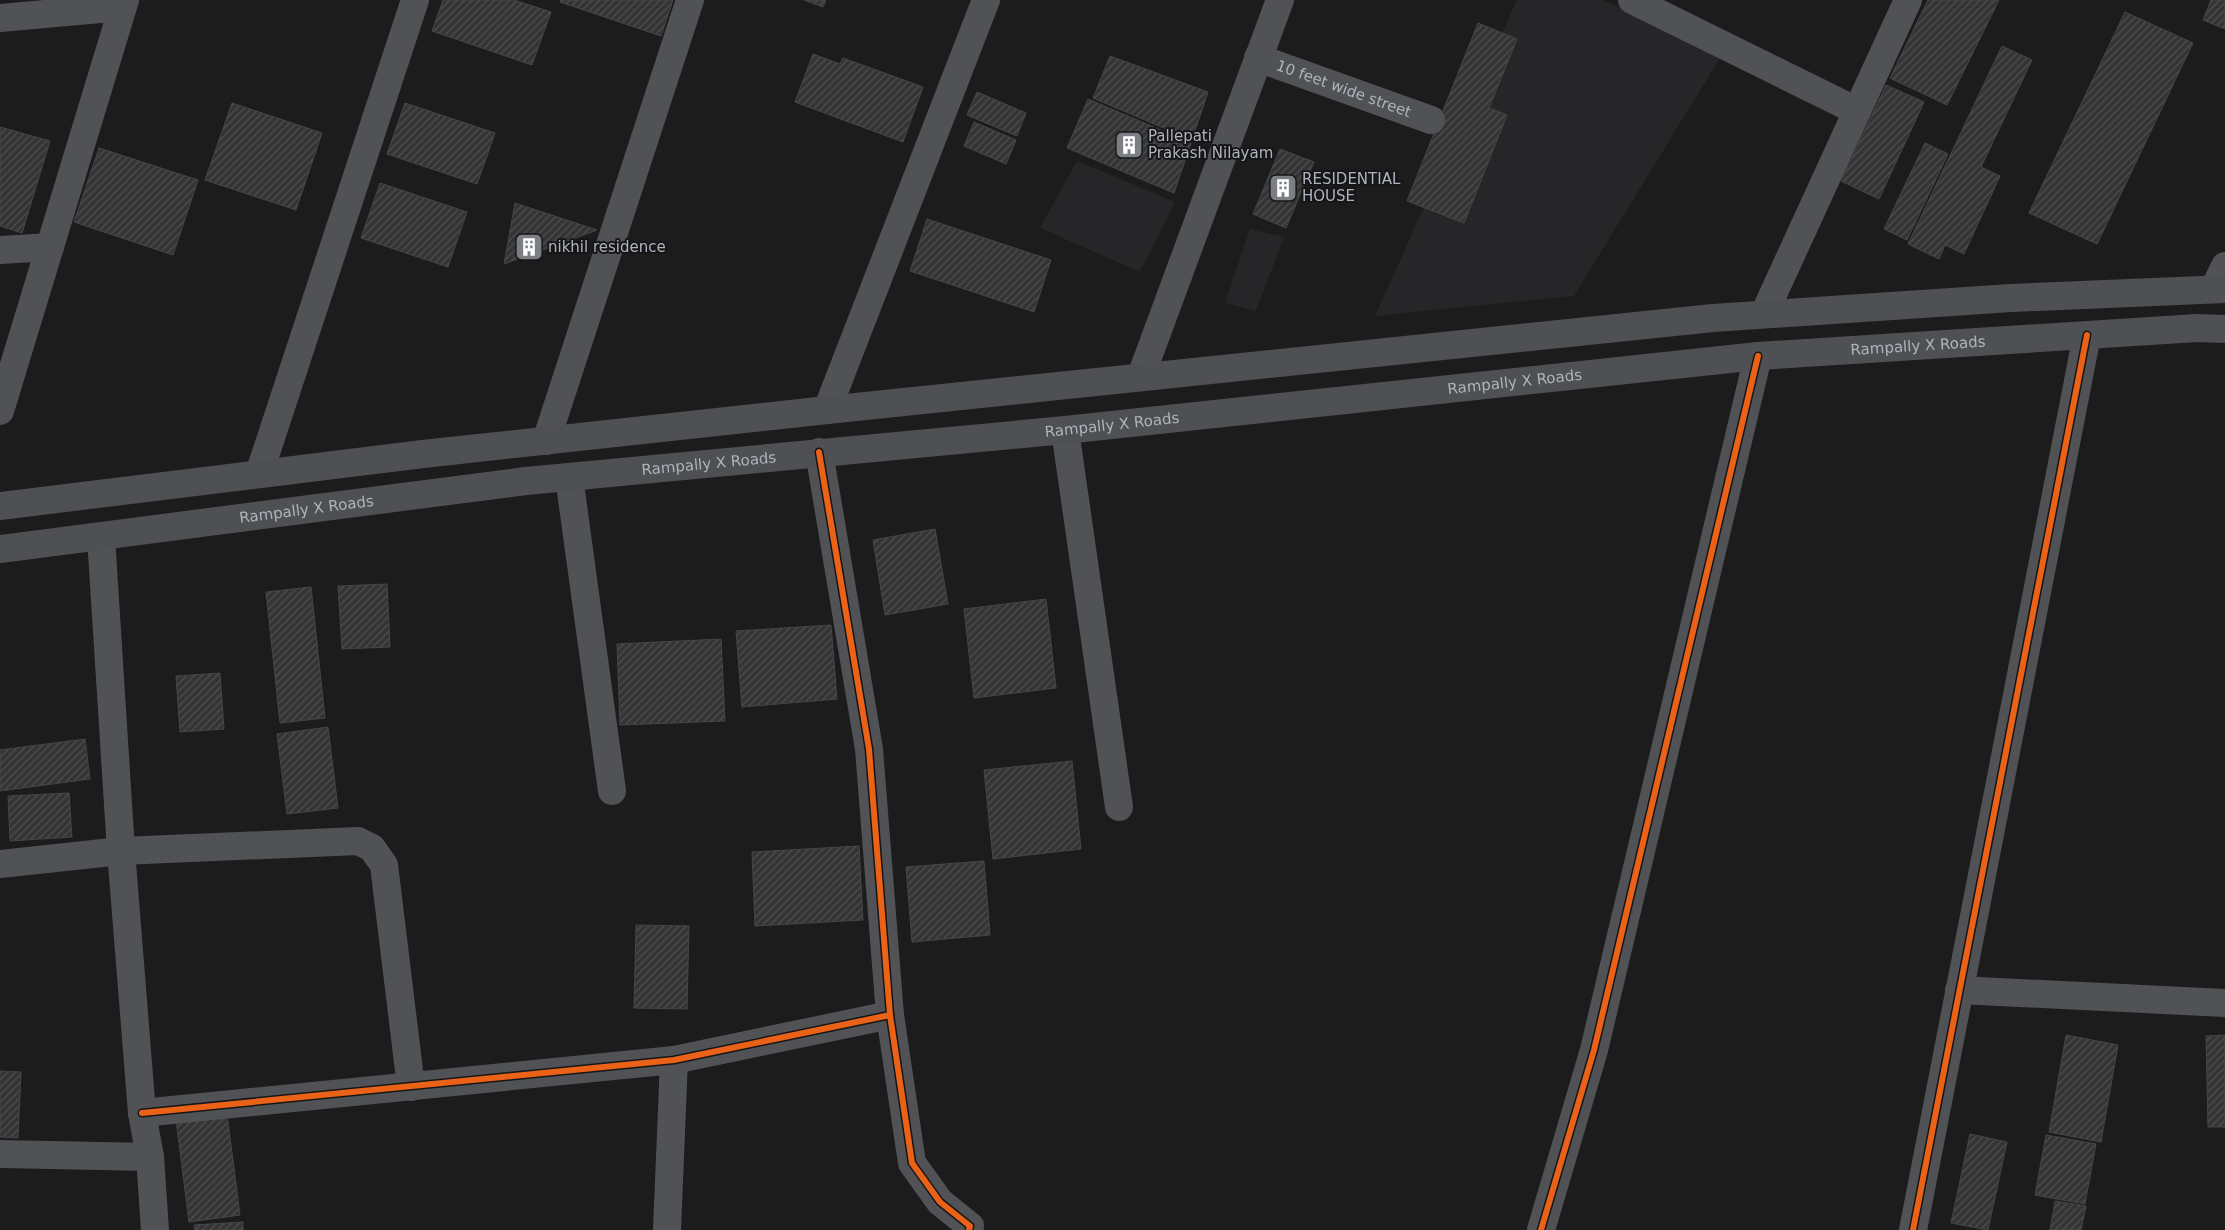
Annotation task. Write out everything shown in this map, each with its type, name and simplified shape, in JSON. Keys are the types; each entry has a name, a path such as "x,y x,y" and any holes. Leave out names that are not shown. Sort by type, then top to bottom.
{"main road":[{"path":"0,506 259,474 827,410 1713,318 2221,282"},
{"name":"Rampally X Roads","path":"0,549 526,481 1065,430 1758,356 2197,328 2225,329"}],"street":[{"path":"259,474 415,0"},
{"path":"546,441 690,0"},
{"path":"827,410 986,0"},
{"path":"1141,376 1280,0"},
{"path":"1632,0 1857,111"},
{"path":"1764,314 1908,0"},
{"path":"0,18 124,3 0,411"},
{"name":"10 feet wide street","path":"1258,58 1431,120"},
{"path":"0,250 50,246"},
{"path":"1913,1230 2087,335"},
{"path":"1541,1230 1594,1050 1758,356"},
{"path":"1065,430 1119,807"},
{"path":"819,452 869,749 890,1015 912,1163 940,1202 974,1229"},
{"path":"569,477 612,791"},
{"path":"101,537 121,851 142,1113 150,1157 155,1230"},
{"path":"0,864 121,851 358,841 372,848 384,865 411,1086"},
{"path":"1959,990 2225,1003"},
{"path":"142,1113 674,1060 890,1015"},
{"path":"666,1230 674,1060"},
{"path":"0,1154 150,1157"}],"shaded area":[{"path":"1517,0 1602,0 1723,53 1574,296 1375,316"},
{"path":"1077,161 1175,202 1140,272 1040,228"},
{"path":"1250,229 1284,237 1256,311 1225,303"}],"building":[{"path":"443,0 514,0 551,12 532,65 432,31"},
{"path":"561,0 673,0 661,36 560,2"},
{"path":"804,0 826,0 823,7"},
{"path":"1928,0 1999,0 1947,105 1890,78"},
{"path":"2211,0 2225,0 2225,29 2203,20"},
{"path":"2125,12 2193,43 2097,244 2029,213"},
{"path":"1478,23 1517,39 1489,108 1507,115 1464,223 1407,201"},
{"path":"2002,46 2032,60 1981,167 2000,176 1964,254 1945,245 1939,259 1908,244"},
{"path":"813,54 840,64 843,58 923,87 903,142 795,102"},
{"path":"1110,56 1208,92 1192,140 1093,98"},
{"path":"1886,85 1924,102 1879,199 1841,181"},
{"path":"977,92 1026,113 1017,136 967,115"},
{"name":"Pallepati Prakash Nilayam","path":"1088,99 1191,143 1174,193 1067,148"},
{"path":"232,103 322,133 296,210 205,180"},
{"path":"405,103 495,133 477,184 387,154"},
{"path":"974,122 1016,140 1006,164 964,146"},
{"path":"0,127 50,141 22,233 0,226"},
{"path":"1925,143 1948,154 1907,240 1884,229"},
{"path":"99,148 198,180 173,255 74,222"},
{"name":"RESIDENTIAL HOUSE","path":"1280,149 1314,162 1286,228 1253,214"},
{"path":"380,183 467,212 448,267 361,238"},
{"name":"nikhil residence","path":"515,203 597,230 504,264"},
{"path":"927,219 1051,260 1034,312 910,271"},
{"path":"935,529 948,604 885,615 873,540"},
{"path":"387,584 390,647 342,649 338,586"},
{"path":"311,587 325,718 280,723 266,592"},
{"path":"1046,599 1056,688 974,698 964,609"},
{"path":"831,625 837,699 742,707 736,631"},
{"path":"721,639 725,721 620,725 617,644"},
{"path":"220,673 224,729 180,732 176,676"},
{"path":"328,727 338,808 287,814 277,734"},
{"path":"85,739 90,779 0,791 0,750"},
{"path":"1072,761 1081,849 993,859 984,770"},
{"path":"69,793 72,837 10,841 8,796"},
{"path":"859,846 863,920 755,926 752,852"},
{"path":"984,861 990,935 912,942 906,867"},
{"path":"636,925 689,926 687,1009 634,1008"},
{"path":"2066,1035 2118,1045 2101,1142 2049,1132"},
{"path":"2225,1035 2225,1127 2208,1127 2206,1036"},
{"path":"0,1071 21,1072 18,1138 0,1137"},
{"path":"227,1114 240,1215 189,1222 176,1120"},
{"path":"1970,1134 2007,1142 1988,1230 1951,1223"},
{"path":"2046,1135 2096,1144 2085,1204 2035,1195"},
{"path":"2055,1201 2086,1206 2081,1230 2050,1230"},
{"path":"243,1222 243,1230 195,1230 194,1225"}],"cycle path":[{"path":"1913,1230 2087,335"},
{"path":"1541,1230 1594,1050 1758,356"},
{"path":"819,452 869,749 890,1015 912,1163 940,1202 970,1226 969,1230"},
{"path":"142,1113 674,1060 890,1015"}],"place":[{"name":"Pallepati Prakash Nilayam","path":"1129,145"},
{"name":"RESIDENTIAL HOUSE","path":"1283,188"},
{"name":"nikhil residence","path":"529,247"}]}
